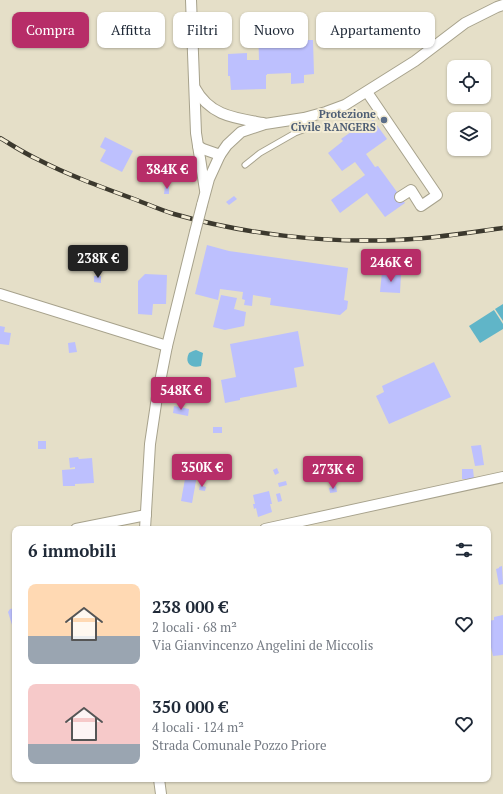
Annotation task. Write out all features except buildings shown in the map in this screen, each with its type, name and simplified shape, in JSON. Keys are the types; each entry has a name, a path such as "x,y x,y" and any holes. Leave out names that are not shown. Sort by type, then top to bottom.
{"street":[{"path":"191,0 198,146 206,192"},
{"path":"145,526 150,444 167,346 202,204 209,180 220,155 227,145 241,132 265,124 326,112 346,105 416,62 465,23 497,7 503,6"},
{"path":"194,87 198,95 206,104 215,110 236,118 265,124"},
{"path":"367,92 437,195 421,206 411,190 400,197"},
{"path":"198,146 202,149 220,155"},
{"path":"0,294 167,346"},
{"path":"278,526 503,477"},
{"path":"91,526 146,515"},
{"path":"159,782 161,794"}],"lane":[{"path":"245,166 260,153 303,130 310,116"}],"water":[{"path":"503,304 503,321 495,309"},
{"path":"494,310 503,324 503,329 480,343 469,326"},
{"path":"196,350 203,353 201,366 194,367 189,364 187,360 189,353"}],"railway":[{"path":"0,138 27,154 73,176 159,209 201,221 255,232 283,236 367,241 449,236 503,228"}],"place":[{"name":"Protezione Civile RANGERS","path":"384,120"}]}
